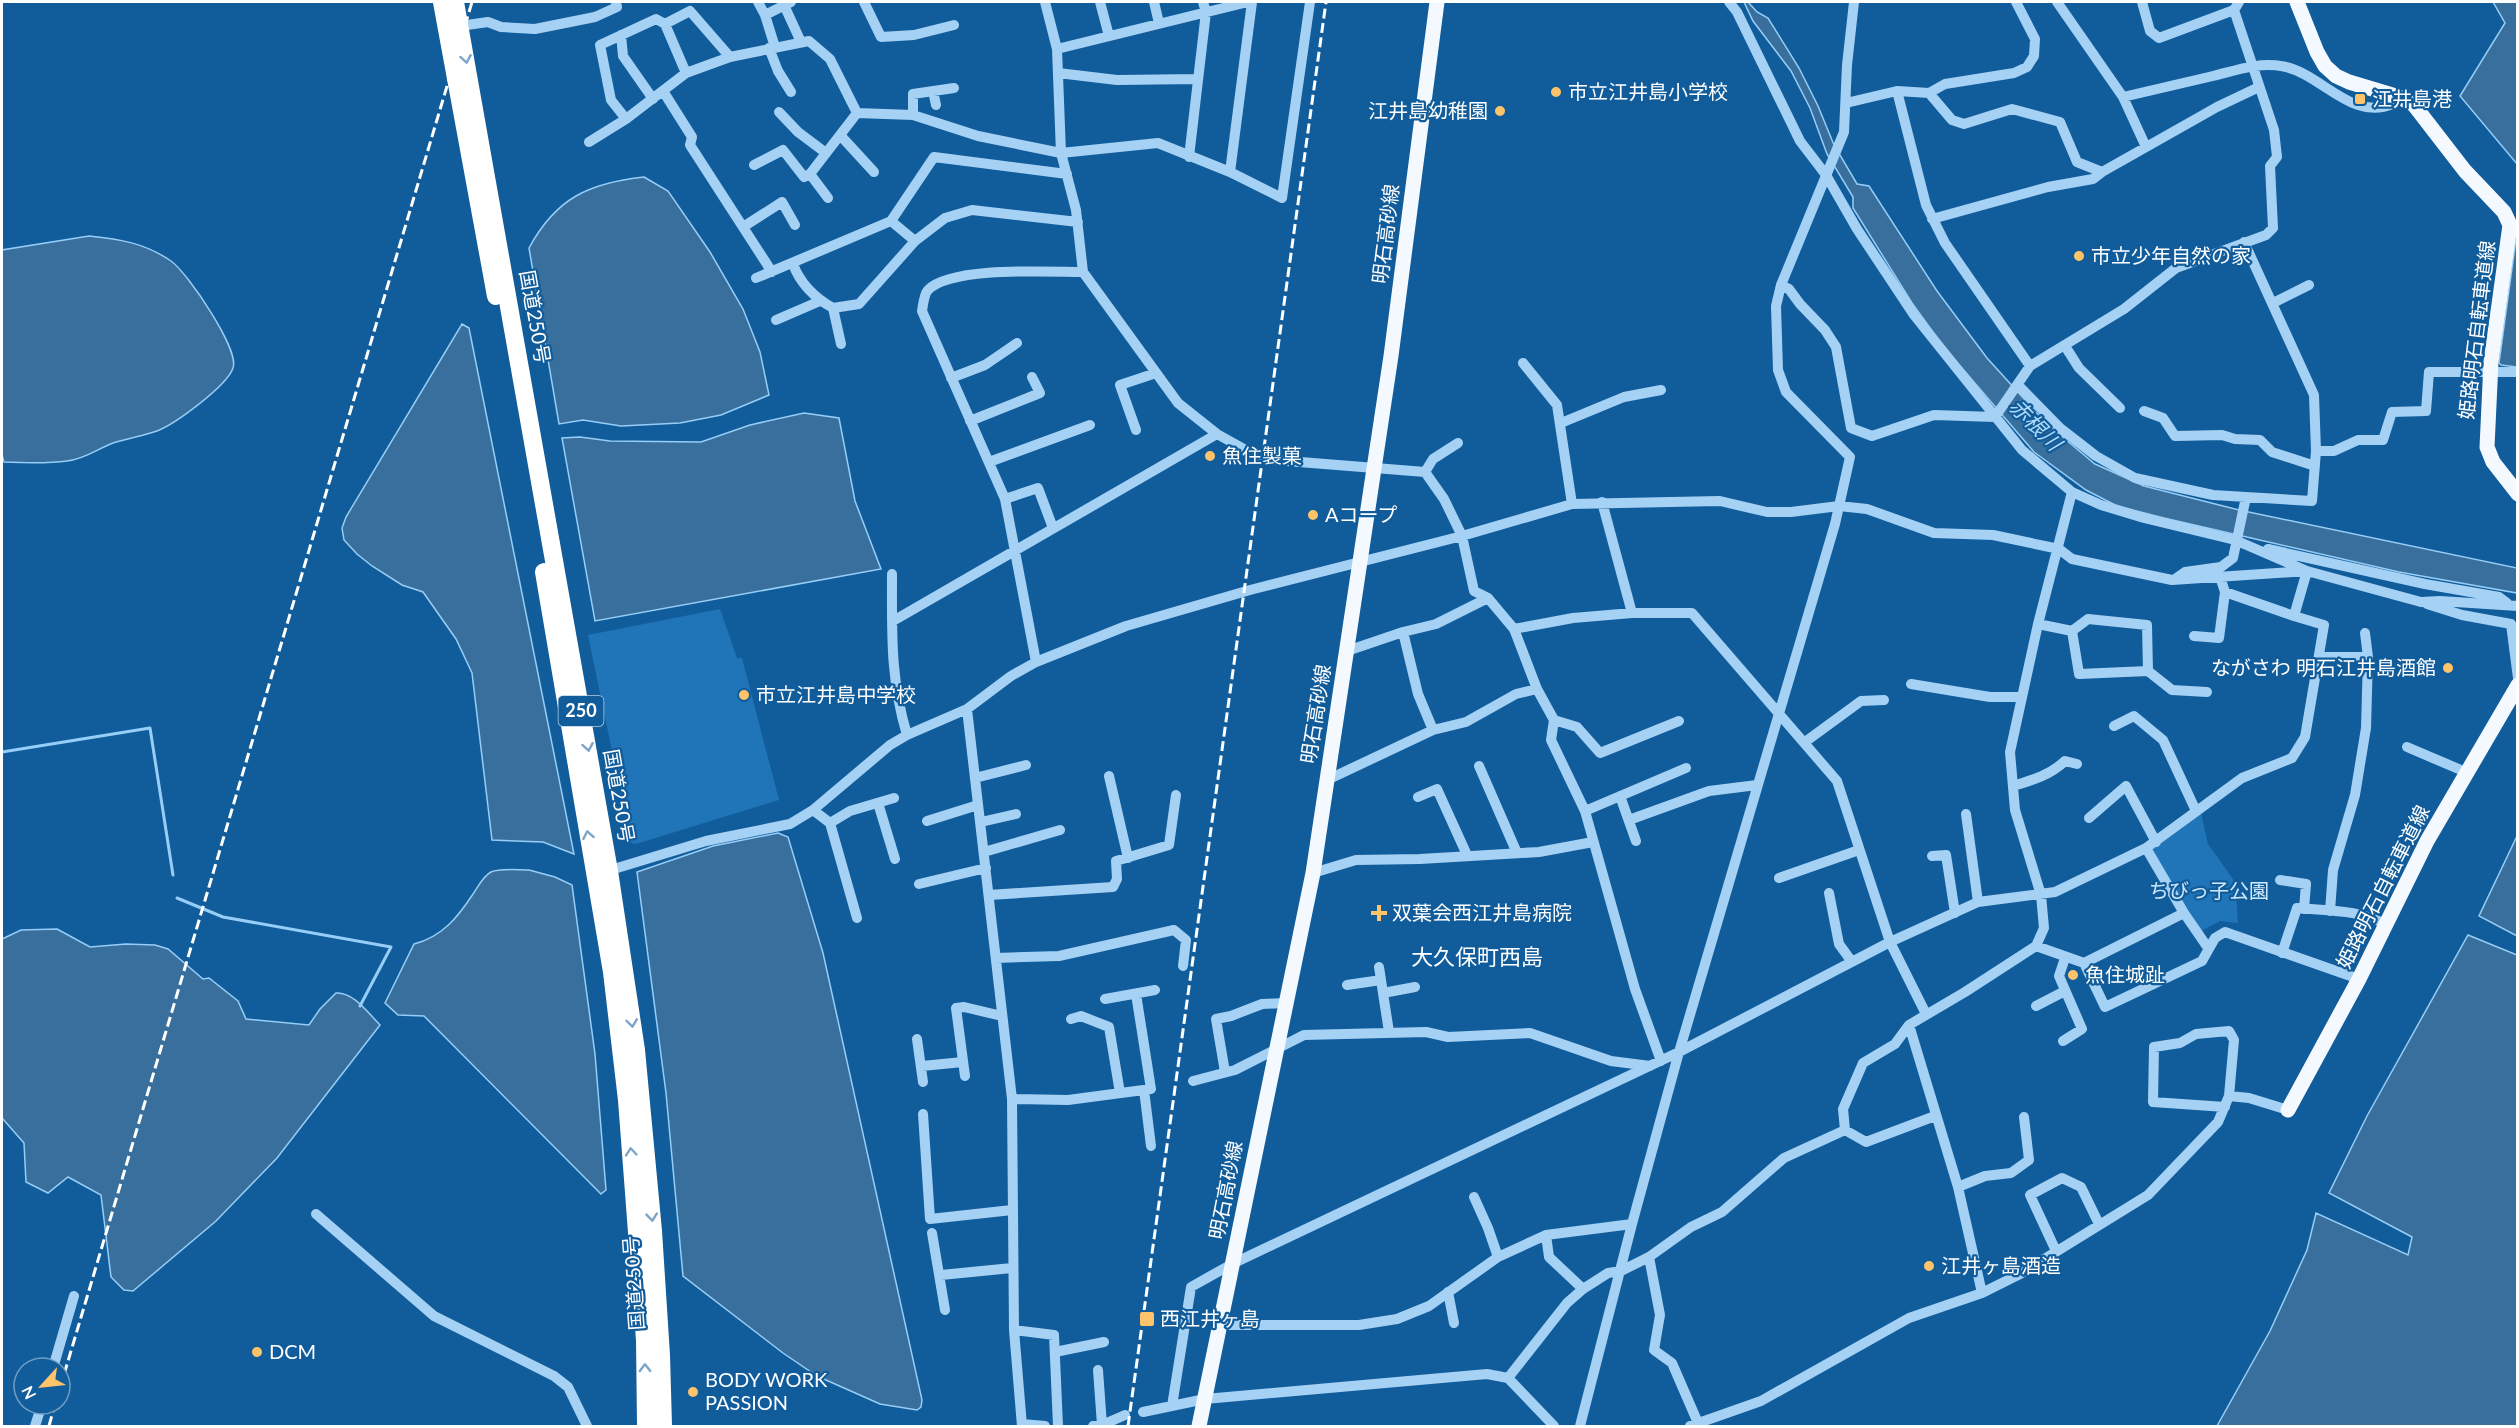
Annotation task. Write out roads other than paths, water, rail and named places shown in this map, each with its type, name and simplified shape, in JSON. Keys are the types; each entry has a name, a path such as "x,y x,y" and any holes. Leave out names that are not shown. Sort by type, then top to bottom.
{"highway":[{"name":"国道250号","path":"441,2 636,1050 651,1209 661,1354 663,1426"},
{"name":"国道250号","path":"455,2 602,872 627,1100 645,1340 646,1426"}],"main road":[{"name":"明石高砂線","path":"1199,1426 1312,873 1393,344 1437,2"},
{"name":"姫路明石自転車道線","path":"2297,2 2316,52 2325,66 2336,76 2399,97 2421,112 2465,171 2504,212 2510,225 2491,371 2487,447 2493,462 2516,488"},
{"name":"姫路明石自転車道線","path":"2288,1110 2359,979 2427,841 2517,685"}],"street":[{"path":"460,26 488,22 501,27 535,29 595,17 617,6 616,2"},
{"path":"758,2 765,15 778,71 791,92"},
{"path":"864,2 881,37 914,35 954,25"},
{"path":"1045,2 1057,49 1061,153 1078,222 1083,272 1178,404 1217,434 1262,459 1425,472 1444,499 1462,536 1474,591 1488,598 1514,629 1537,689 1554,720 1551,740 1585,811 1635,989 1661,1061"},
{"path":"1101,2 1109,36"},
{"path":"1154,2 1159,23"},
{"path":"1057,49 1159,23 1204,7 1248,2"},
{"path":"1230,172 1252,2"},
{"path":"857,113 913,115 978,136 1061,153 1158,143 1230,172 1282,198 1310,2"},
{"path":"1729,2 1737,12 1800,141 1826,175 1857,229 1914,315 2022,450 2072,492 2101,505 2144,518 2426,584 2499,597 2513,605"},
{"path":"1580,1426 1622,1271 1632,1224 1839,506 1850,457 1786,392 1778,370 1776,306 1781,285 1844,132 1854,2"},
{"path":"1845,103 1897,91 1929,93 1945,84 2014,73 2027,67 2034,56 2035,39 2016,2"},
{"path":"2057,2 2123,97 2146,147"},
{"path":"1995,417 2030,366 2124,309 2176,268 2266,235 2273,228 2270,166 2277,157 2274,130 2252,67 2237,6 2159,38 2150,31 2142,2"},
{"path":"765,15 788,3 801,42"},
{"path":"1189,157 1204,7"},
{"path":"664,24 690,11 729,57"},
{"path":"626,119 611,100 600,45 656,19 664,24 687,73"},
{"path":"621,35 623,56 653,99"},
{"path":"589,142 626,119 687,73 729,57 809,41 830,59 857,113"},
{"path":"2123,97 2252,67 2280,66 2307,74 2341,98 2370,109 2393,104 2399,97"},
{"path":"1058,73 1117,80 1198,79"},
{"path":"1932,219 2048,187 2093,179 2217,107 2259,87"},
{"path":"913,115 913,94 954,88"},
{"path":"933,91 936,105"},
{"path":"1897,91 1926,205 1932,219 1945,243 2030,366"},
{"path":"663,92 692,137 690,145 772,272"},
{"path":"1929,93 1953,120 1964,124 2012,109 2060,122 2077,162 2102,172"},
{"path":"779,112 798,132 826,153"},
{"path":"754,165 783,150 804,177 810,174 857,113"},
{"path":"840,135 874,172"},
{"path":"756,278 891,221 934,158 1067,174"},
{"path":"810,174 828,198"},
{"path":"743,227 782,202 795,225"},
{"path":"793,264 797,276 820,301 832,308 859,304 915,241 945,218 972,210 1078,222"},
{"path":"891,221 915,241"},
{"path":"2018,384 2060,428 2096,456 2135,478 2213,495 2312,501 2316,451 2314,395 2244,242"},
{"path":"1036,662 1005,499 922,311 926,291 938,283 981,273 1083,272"},
{"path":"1781,285 1789,289 1825,330 1836,347 1851,428 1872,436 1934,415 1959,414 1995,417"},
{"path":"2273,303 2310,285"},
{"path":"776,320 820,301"},
{"path":"832,308 840,344"},
{"path":"951,378 985,365 1017,343"},
{"path":"2065,346 2079,368 2120,408"},
{"path":"1523,363 1557,405 1572,504"},
{"path":"2316,451 2334,451 2358,440 2383,440 2392,412 2426,411 2429,372 2517,372"},
{"path":"1136,430 1120,385 1156,374"},
{"path":"970,421 1040,393 1032,377"},
{"path":"1560,423 1624,397 1661,390"},
{"path":"2144,411 2163,418 2175,436 2222,435 2235,439 2260,440 2272,452 2315,466"},
{"path":"989,462 1090,425"},
{"path":"893,621 1217,434"},
{"path":"1425,472 1433,459 1458,443"},
{"path":"1005,499 1038,488 1053,528"},
{"path":"1845,1130 1843,1109 1863,1063 1895,1044 1909,1024 1965,992 2036,946 2044,928 2042,895 2015,810 2010,752 2038,624 2072,492"},
{"path":"2172,580 2185,572 2221,567 2233,558 2240,542 2246,497"},
{"path":"602,872 706,841 790,824 813,810 890,745 907,735 967,709 1011,676 1036,662 1126,626 1250,590 1360,564 1572,504 1720,501 1767,512 1791,512 1839,506 1867,509 1934,533 1993,535 2059,549 2072,559 2172,580 2307,571"},
{"path":"1602,502 1632,613"},
{"path":"2240,542 2307,571 2462,615 2511,624 2517,678"},
{"path":"2294,616 2307,571"},
{"path":"892,574 892,664 897,702 907,735"},
{"path":"2194,636 2219,638 2225,592 2220,577"},
{"path":"1172,1406 1191,1287 1232,1264 1680,1052 1890,942 1978,902 2055,892 2156,842 2242,778 2292,758 2305,737 2324,625 2225,592"},
{"path":"1347,651 1403,632 1436,624 1488,598"},
{"path":"2421,602 2513,605"},
{"path":"1514,629 1573,618 1632,613 1692,613 1837,781 1890,942 1926,1014"},
{"path":"2038,624 2072,631 2088,619 2147,625 2148,671"},
{"path":"2072,631 2079,674 2148,671 2172,690 2207,692"},
{"path":"1403,632 1418,694 1433,730"},
{"path":"2330,911 2333,870 2355,795 2366,728 2368,657 2365,633"},
{"path":"2319,657 2368,657"},
{"path":"1911,684 1990,697 2021,697"},
{"path":"1327,780 1433,730 1466,722 1516,694 1537,689"},
{"path":"1805,742 1861,701 1884,700"},
{"path":"967,709 1012,1099 1012,1268 1014,1330 1022,1425 1045,1426"},
{"path":"2114,726 2134,716 2163,740 2196,811"},
{"path":"1554,720 1577,728 1600,753 1680,721"},
{"path":"2407,747 2468,773"},
{"path":"2013,786 2045,775 2065,761 2077,765"},
{"path":"975,778 1026,765"},
{"path":"1479,766 1517,853"},
{"path":"1585,811 1686,768"},
{"path":"1109,776 1128,858"},
{"path":"1629,820 1709,791 1757,785"},
{"path":"2089,818 2126,786 2156,842"},
{"path":"1418,797 1437,789 1467,855"},
{"path":"989,895 1113,887 1117,879 1116,861 1169,845 1176,795"},
{"path":"1620,796 1636,842"},
{"path":"830,823 850,812 894,798"},
{"path":"878,803 895,859"},
{"path":"927,821 978,805"},
{"path":"813,810 830,823 857,918"},
{"path":"981,822 1016,814"},
{"path":"1966,814 1978,902"},
{"path":"984,852 1060,830"},
{"path":"1312,873 1356,860 1517,853 1593,842"},
{"path":"2146,848 2184,913 2208,948"},
{"path":"1779,878 1859,850"},
{"path":"1932,856 1946,855 1955,913"},
{"path":"919,884 986,868"},
{"path":"2280,880 2306,884 2304,909"},
{"path":"1829,893 1839,944 1852,962"},
{"path":"2282,953 2297,908 2349,913 2377,920 2386,925"},
{"path":"2036,946 2084,963 2184,913"},
{"path":"996,958 1059,956 1174,930 1186,940 1183,966"},
{"path":"2084,963 2105,1007 2202,961 2215,938 2225,932 2359,979"},
{"path":"2062,1041 2082,1029 2059,976 2065,958"},
{"path":"1379,967 1389,1032"},
{"path":"1347,985 1381,980"},
{"path":"1383,993 1415,987"},
{"path":"1105,999 1155,990"},
{"path":"2036,1006 2065,991"},
{"path":"1012,1099 1068,1100 1151,1089 1137,994"},
{"path":"1226,1072 1216,1019 1262,1004 1285,1003"},
{"path":"965,1076 956,1008 964,1007 1002,1016"},
{"path":"1071,1018 1081,1016 1109,1027 1120,1093"},
{"path":"1909,1024 1958,1187 1982,1293"},
{"path":"1649,1257 1660,1315 1654,1350 1672,1363 1694,1425 1761,1401 1909,1318 1982,1293 2020,1274 2148,1195 2218,1122 2227,1102 2234,1040 2229,1031 2196,1034 2181,1043 2154,1047 2153,1102 2227,1102 2249,1098 2288,1110"},
{"path":"1193,1081 1235,1070 1304,1035 1389,1032 1426,1032 1448,1037 1530,1033 1611,1060 1650,1066"},
{"path":"917,1039 923,1082"},
{"path":"922,1066 963,1062"},
{"path":"1144,1090 1151,1146"},
{"path":"922,1114 930,1219 1012,1210"},
{"path":"1845,1130 1866,1142 1935,1116"},
{"path":"1958,1187 1985,1176 2011,1173 2029,1160 2024,1117"},
{"path":"1508,1378 1567,1303 1583,1289 1608,1273 1622,1271 1649,1257 1691,1227 1722,1212 1784,1158 1845,1130"},
{"path":"2056,1251 2030,1195 2062,1178 2081,1187 2099,1224"},
{"path":"1474,1197 1498,1257"},
{"path":"316,1214 434,1316 554,1376 568,1387 587,1426"},
{"path":"1220,1325 1359,1326 1397,1319 1429,1306 1498,1257 1546,1236 1632,1224"},
{"path":"932,1233 941,1275 945,1310"},
{"path":"1546,1236 1549,1257 1583,1289"},
{"path":"941,1275 1012,1268"},
{"path":"1449,1292 1454,1323"},
{"path":"56,1356 74,1296"},
{"path":"1014,1330 1054,1335 1058,1426"},
{"path":"1055,1352 1104,1342"},
{"path":"1098,1370 1097,1426 1125,1415"},
{"path":"1143,1412 1205,1399 1487,1374 1508,1378 1554,1426"}],"water":[{"name":"赤根川","path":"1744,2 1748,2 1757,12 1768,18 1799,68 1834,145 1857,184 1869,186 1937,291 1987,358 2046,423 2095,464 2144,486 2239,510 2517,568 2517,593 2399,572 2117,506 2086,490 2034,452 1943,346 1912,303 1853,208 1853,197 1827,154 1810,108 1791,71 1753,21"},
{"path":"2493,2 2517,2 2517,164 2460,96 2505,23"},
{"path":"644,177 668,191 710,252 743,309 760,352 769,395 721,415 680,423 621,426 583,420 559,424 529,248 551,217 576,196 607,184"},
{"path":"2517,232 2518,367 2499,363"},
{"path":"89,236 132,243 161,255 179,268 221,329 229,345 233,368 229,376 200,404 157,431 113,443 73,460 43,463 4,462 2,455 2,250"},
{"path":"462,324 469,328 574,854 543,842 492,840 472,673 456,639 423,592 402,585 372,566 344,540 342,528 346,517"},
{"path":"804,413 839,418 855,501 881,569 595,621 562,438 701,442 750,425"},
{"path":"778,833 788,837 823,953 922,1400 921,1407 917,1410 880,1404 817,1376 783,1353 683,1276 666,1093 637,872 713,846"},
{"path":"2517,836 2518,936 2479,916"},
{"path":"500,870 529,870 555,877 572,885 595,1054 606,1190 601,1194 424,1016 398,1015 385,1003 414,944 433,936 448,925 486,876"},
{"path":"57,929 90,947 126,944 155,945 168,949 203,979 209,978 238,1001 246,1019 309,1025 320,1009 336,993 355,1000 380,1025 277,1158 216,1221 133,1291 124,1290 111,1277 101,1195 68,1177 48,1193 26,1182 24,1143 2,1118 2,939 21,930"},
{"path":"2468,935 2517,955 2517,1426 2217,1426 2270,1331 2307,1250 2316,1213 2408,1255 2412,1237 2329,1193 2367,1116"}],"waterway":[{"path":"2,752 150,728 173,875"},
{"path":"177,898 223,917 391,947 360,1006"}],"railway":[{"path":"70,1356 472,2"},
{"path":"1128,1426 1326,2"},
{"path":"49,1426 52,1416"}],"place":[{"name":"市立江井島小学校","path":"1556,92"},
{"name":"江井島港","path":"2360,99"},
{"name":"江井島幼稚園","path":"1500,111"},
{"name":"市立少年自然の家","path":"2079,256"},
{"name":"魚住製菓","path":"1210,456"},
{"name":"Aコープ","path":"1313,515"},
{"name":"ながさわ 明石江井島酒館","path":"2448,668"},
{"name":"市立江井島中学校","path":"744,695"},
{"name":"双葉会西江井島病院","path":"1379,913"},
{"name":"魚住城趾","path":"2073,975"},
{"name":"江井ヶ島酒造","path":"1929,1266"},
{"name":"西江井ヶ島","path":"1147,1319"},
{"name":"DCM","path":"257,1352"},
{"name":"BODY WORK PASSION","path":"693,1392"}],"district":[{"name":"大久保町西島","path":"1477,957"}],"park label":[{"name":"ちびっ子公園","path":"2209,891"}]}
